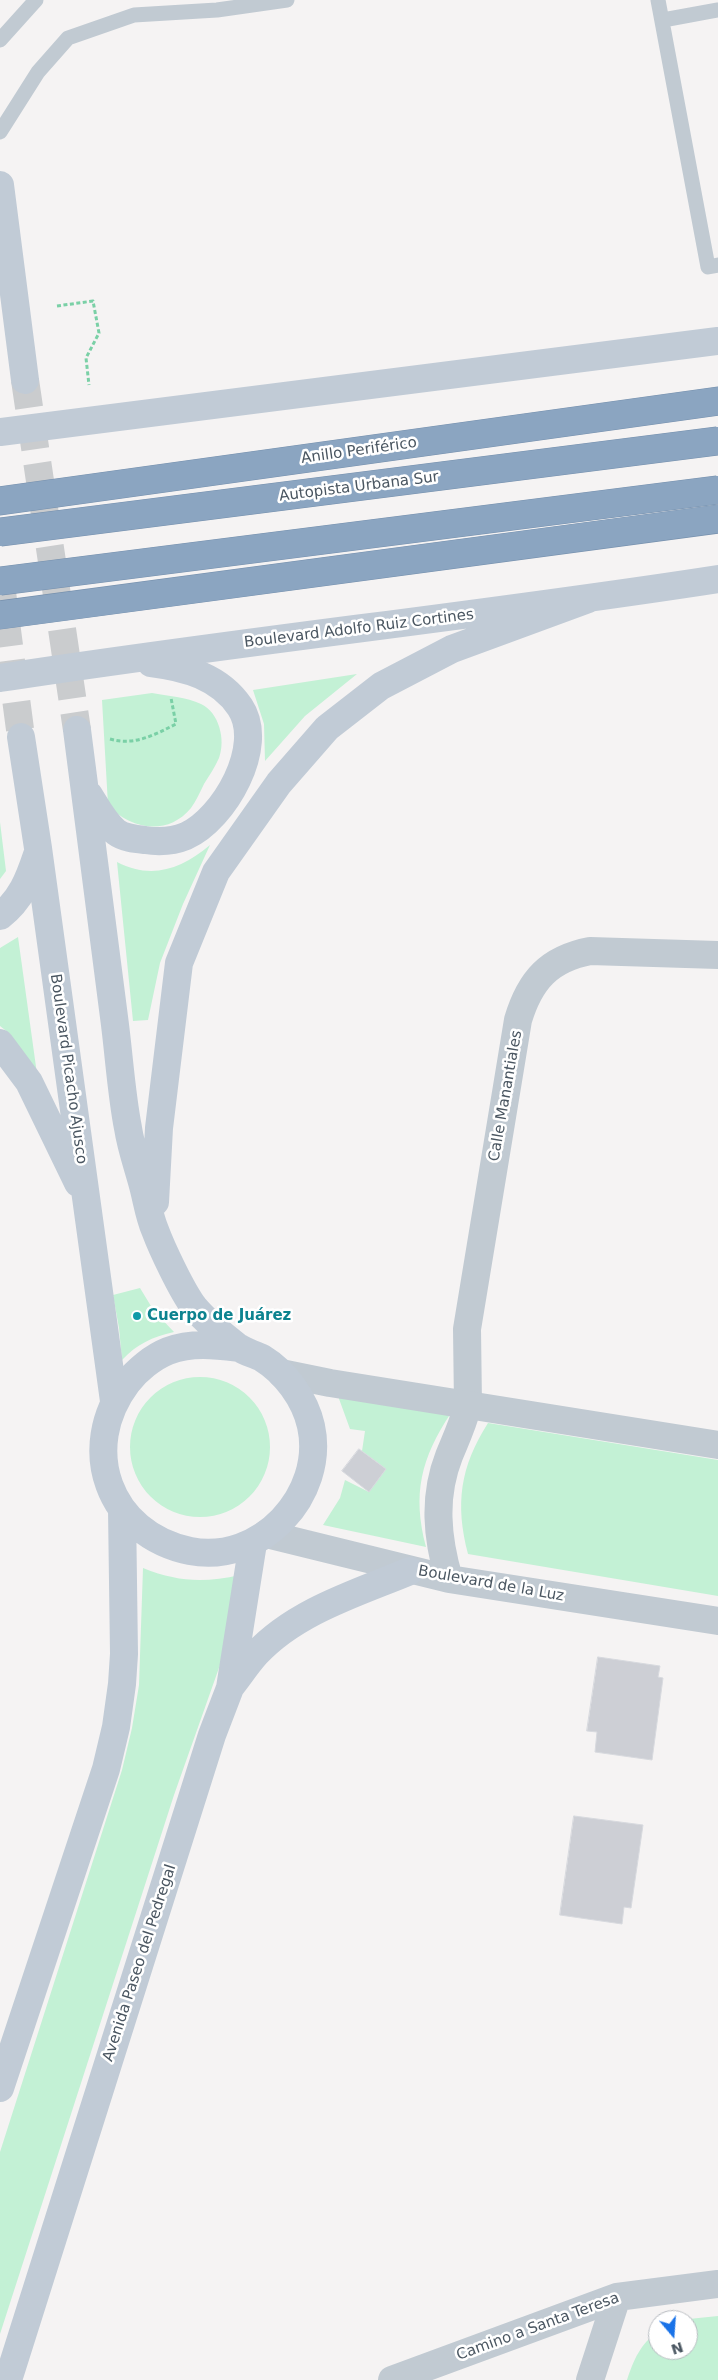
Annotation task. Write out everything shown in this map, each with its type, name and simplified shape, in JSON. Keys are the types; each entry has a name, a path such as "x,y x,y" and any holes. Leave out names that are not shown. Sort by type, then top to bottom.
{"highway":[{"name":"Anillo Periférico","path":"0,501 718,401"},
{"name":"Autopista Urbana Sur","path":"0,532 718,441"},
{"path":"0,581 718,490"},
{"path":"0,615 718,519"}],"main road":[{"path":"0,186 25,380"},
{"path":"0,432 718,341"},
{"name":"Boulevard Adolfo Ruiz Cortines","path":"0,678 107,661 588,600 718,580"},
{"path":"154,1229 159,1128 179,963 216,872 279,783 327,728 381,686 452,649 588,600"},
{"path":"85,788 105,821 117,833 131,839 148,841 162,841 186,836 203,824 225,800 236,780 248,744 248,729 241,708 228,692 212,680 188,670 160,664 134,661 107,661"},
{"path":"77,730 128,1130 154,1229 194,1306 240,1348"},
{"name":"Boulevard Picacho Ajusco","path":"21,737 114,1401"},
{"path":"0,916 21,896 29,880 38,848"},
{"path":"0,1043 29,1082 86,1199"},
{"path":"203,1343 240,1348 262,1358 281,1373 300,1398 311,1426 312,1457 305,1487 289,1514 260,1539 220,1552 192,1551 165,1544 141,1529 122,1509 108,1483 103,1456 104,1428 114,1401 136,1371 167,1351 203,1343"},
{"path":"0,2088 8,2039 106,1769 116,1727 124,1654 122,1509"},
{"name":"Avenida Paseo del Pedregal","path":"8,2380 212,1735 230,1688 260,1539"},
{"path":"230,1688 256,1654 286,1628 316,1610 410,1571"}],"street":[{"name":"Calle Manantiales","path":"449,1579 442,1556 438,1508 441,1484 449,1457 462,1430 468,1406 466,1329 518,1020 523,1002 532,986 544,972 574,954 590,951 718,955"},
{"path":"281,1373 468,1406 718,1445"},
{"name":"Boulevard de la Luz","path":"260,1539 449,1579 718,1621"},
{"name":"Camino a Santa Teresa","path":"392,2380 617,2297 718,2284"},
{"path":"590,2380 617,2297"}],"lane":[{"path":"0,40 36,0"},
{"path":"0,132 38,72 68,38 134,15 217,10 287,0"},
{"path":"658,0 708,267 718,265"},
{"path":"663,20 718,10"}],"path":[{"path":"57,306 93,301 99,333 86,358 89,385"},
{"path":"106,738 123,743 146,739 176,724 171,694"}],"green space":[{"path":"357,674 305,716 265,761 264,724 253,690"},
{"path":"152,693 190,700 207,708 212,713 219,727 222,743 219,758 191,808 171,823 160,826 138,824 127,820 108,805 102,700"},
{"path":"0,822 6,871 0,879"},
{"path":"210,845 183,904 160,963 148,1020 133,1021 117,862 142,870 166,869 188,860"},
{"path":"18,937 37,1074 10,1034 0,1026 0,948"},
{"path":"140,1288 154,1311 174,1332 145,1342 122,1360 113,1295"},
{"path":"200,1377 214,1378 227,1382 249,1398 265,1420 269,1433 269,1461 265,1474 249,1496 227,1512 214,1516 200,1517 186,1516 173,1512 151,1496 135,1474 131,1461 130,1447 131,1433 135,1420 151,1398 173,1382 186,1378"},
{"path":"338,1396 451,1413 432,1445 422,1477 420,1510 426,1547 323,1525 340,1498 345,1480 369,1492 386,1469 362,1451 365,1431 350,1429"},
{"path":"488,1423 718,1460 718,1596 468,1554 462,1519 461,1502 463,1486 471,1455"},
{"path":"143,1568 168,1576 191,1580 227,1578 240,1575 220,1665 174,1795 0,2334 0,2152 122,1770 132,1728 139,1685"},
{"path":"718,2316 718,2380 627,2380 638,2353 648,2341 648,2360 698,2360 698,2318"}],"building":[{"path":"359,1449 386,1469 369,1492 342,1471"},
{"path":"598,1657 660,1666 658,1677 663,1678 652,1760 595,1752 597,1732 587,1731"},
{"path":"574,1816 643,1825 631,1908 624,1907 622,1924 560,1915"}],"tunnel":[{"path":"25,380 77,730"},
{"path":"0,577 21,737"}],"place":[{"name":"Cuerpo de Juárez","path":"137,1316"}]}
